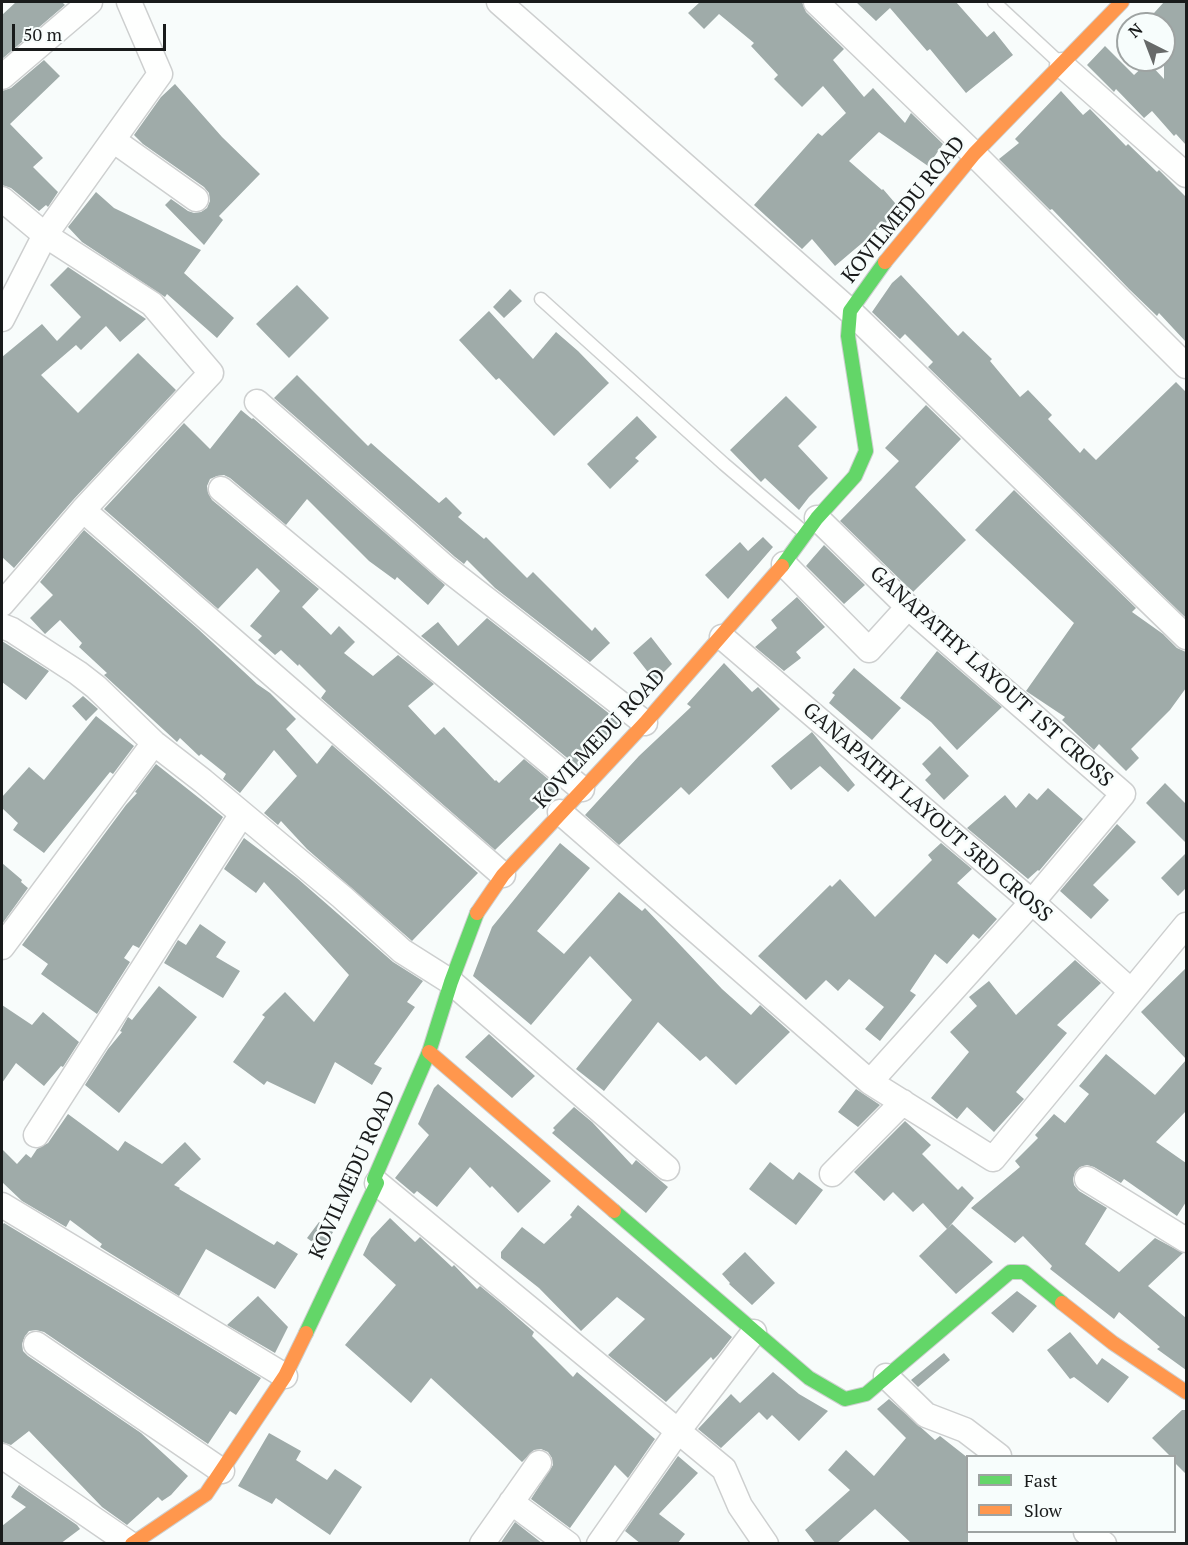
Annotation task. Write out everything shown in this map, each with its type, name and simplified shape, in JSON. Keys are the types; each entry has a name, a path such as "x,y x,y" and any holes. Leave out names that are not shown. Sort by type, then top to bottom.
{"street":[{"path":"2,77 90,2"},
{"path":"2,319 45,235 160,74 129,2"},
{"path":"499,2 850,311 1186,637"},
{"path":"816,2 974,154 1186,366"},
{"name":"KOVILMEDU ROAD","path":"131,1544 206,1494 285,1376 377,1183 374,1179 429,1052 451,982 479,909 502,875 645,723 722,637 784,564 811,526 855,476 866,451 848,336 850,311 877,272 974,154 1062,65 1111,5"},
{"path":"1062,65 1186,175"},
{"path":"113,140 196,199"},
{"path":"2,199 45,235 152,304 211,373 83,510 2,604"},
{"path":"257,402 446,568 645,723"},
{"path":"221,489 582,789"},
{"path":"83,510 502,875"},
{"name":"GANAPATHY LAYOUT 1ST CROSS","path":"811,526 1123,794 1032,902 870,1082"},
{"path":"784,564 869,650 908,607"},
{"path":"2,626 12,630 96,687 154,743 342,897 402,951 451,982 668,1168"},
{"name":"GANAPATHY LAYOUT 3RD CROSS","path":"722,637 1032,902 1131,991"},
{"path":"2,947 154,743"},
{"path":"560,812 870,1082 993,1159 1186,925"},
{"path":"36,1135 242,814"},
{"path":"429,1052 809,1378 844,1399 866,1394 1010,1272 1024,1272 1113,1343 1186,1392"},
{"path":"832,1174 903,1102"},
{"path":"1087,1179 1186,1240"},
{"path":"377,1183 724,1469 740,1506 766,1544"},
{"path":"2,1205 285,1376"},
{"path":"599,1544 678,1431 754,1332"},
{"path":"36,1344 222,1471"},
{"path":"886,1376 926,1415 965,1430 998,1455"},
{"path":"2,1456 131,1544"},
{"path":"482,1544 539,1463"},
{"path":"511,1502 568,1544"},
{"path":"1088,1533 1104,1544"}],"lane":[{"path":"994,2 1062,65"},
{"path":"541,299 716,457 811,526"}],"building":[{"path":"16,2 62,2 65,5 2,59 2,15"},
{"path":"700,2 802,2 806,12 844,49 833,60 864,97 873,88 905,123 911,113 943,144 928,166 879,132 849,161 883,189 901,210 835,266 812,239 802,249 754,205 818,133 822,136 846,113 823,86 802,107 774,79 778,75 751,46 754,43 719,14 704,29 688,13"},
{"path":"856,2 956,2 987,37 994,31 1013,55 966,93 930,49 927,51 890,8 876,21"},
{"path":"1164,2 1186,2 1186,145 1176,134 1174,136 1152,111 1144,118 1116,89 1114,92 1087,65 1105,46 1116,57 1116,72 1131,72 1134,75 1137,72 1157,72 1164,79 1164,72 1176,72 1176,12 1155,12"},
{"path":"44,60 60,76 10,124 43,158 33,167 58,192 48,207 46,205 39,211 11,188 2,185 2,91 11,88"},
{"path":"175,84 222,137 260,174 219,216 223,220 204,245 165,205 171,199 188,211 201,212 207,208 210,201 209,193 134,135 161,97"},
{"path":"1061,91 1083,115 1090,109 1126,146 1128,144 1157,172 1159,170 1186,197 1186,342 1159,313 1157,316 1129,289 1052,209 1050,210 999,159 1019,143 1015,139"},
{"path":"96,192 114,208 201,250 184,273 234,318 217,338 167,294 165,297 82,242 68,227"},
{"path":"68,267 146,319 120,342 106,326 81,350 76,345 41,375 78,413 138,353 176,390 73,500 14,568 2,557 2,357 42,324 57,341 81,317 50,285"},
{"path":"901,275 958,336 963,331 992,359 990,361 1020,397 1028,390 1052,415 1048,419 1080,453 1084,448 1096,460 1176,382 1186,392 1186,618 928,367 933,362 905,334 900,339 872,312 892,283"},
{"path":"297,285 329,318 289,358 256,324"},
{"path":"510,289 522,301 504,318 493,307"},
{"path":"489,311 533,359 556,332 609,383 554,436 499,378 496,380 459,340"},
{"path":"297,375 368,446 371,443 439,503 446,497 462,513 458,517 484,539 486,537 527,578 533,572 592,631 595,627 610,643 590,662 495,588 467,560 464,564 455,557 274,398"},
{"path":"786,396 817,427 798,446 828,478 799,510 765,478 761,482 730,450"},
{"path":"926,405 961,439 915,487 966,540 913,592 840,521 899,461 885,448"},
{"path":"241,410 445,585 428,605 397,577 395,580 369,561 307,499 286,525 230,478 224,475 210,479 207,486 212,500 319,589 302,607 331,635 339,626 355,642 344,653 373,676 398,655 434,684 408,706 435,735 444,727 499,783 524,759 559,788 495,850 321,698 326,691 299,664 298,666 281,650 275,655 258,640 262,636 250,626 280,591 257,568 218,609 104,509 184,423 210,449"},
{"path":"637,416 657,437 635,458 639,461 610,489 587,464"},
{"path":"1014,490 1136,608 1132,612 1163,634 1177,648 1186,652 1186,688 1170,710 1131,749 1139,758 1126,771 1099,744 1094,750 1062,720 1065,717 1026,691 1074,623 975,530"},
{"path":"84,530 270,693 296,719 286,729 317,764 332,745 478,873 412,941 307,849 281,821 278,825 264,813 297,776 274,750 240,793 223,779 226,774 201,754 199,756 180,738 177,742 104,675 107,673 79,647 82,643 60,620 45,634 30,618 53,595 40,582"},
{"path":"763,537 773,547 728,599 705,575 740,542 748,551"},
{"path":"824,545 865,585 844,604 806,566"},
{"path":"797,597 825,627 796,652 801,658 784,671 755,647 777,628 771,620"},
{"path":"487,618 620,722 578,767 421,636 438,622 458,646"},
{"path":"651,637 672,664 655,681 633,653"},
{"path":"2,641 49,671 26,700 2,682"},
{"path":"937,651 1002,707 957,750 931,722 900,698"},
{"path":"724,663 752,692 758,687 780,709 689,795 681,787 619,845 585,815 639,756 691,707 687,704"},
{"path":"854,668 901,708 872,740 829,703 835,695 832,693"},
{"path":"83,696 98,709 86,721 72,706"},
{"path":"96,716 134,746 113,774 110,772 44,853 13,830 18,823 2,808 2,797 29,767 44,780"},
{"path":"812,732 855,785 848,792 820,766 791,790 771,766"},
{"path":"940,746 969,776 944,800 925,780 931,774 922,764"},
{"path":"156,764 223,817 139,948 133,945 124,958 130,962 97,1014 41,974 48,964 22,945 137,793 135,792"},
{"path":"1165,783 1186,804 1186,843 1146,803"},
{"path":"1048,788 1083,819 1039,871 1028,879 967,828 1005,795 1016,808 1029,793 1037,800"},
{"path":"1117,824 1136,842 1093,885 1109,900 1091,919 1060,891"},
{"path":"244,838 297,878 393,962 423,981 407,1002 415,1007 374,1064 382,1068 372,1085 335,1062 315,1104 267,1081 264,1085 233,1062 265,1017 262,1015 285,992 314,1022 349,975 264,882 256,893 224,869"},
{"path":"560,843 590,868 537,931 564,954 619,892 642,911 645,908 722,989 751,1015 760,1005 790,1032 736,1085 706,1056 700,1061 658,1022 604,1091 576,1069 632,1000 590,956 531,1025 473,976 492,927"},
{"path":"941,843 972,869 957,883 997,919 979,939 973,934 947,964 935,954 910,991 916,995 880,1041 865,1029 884,1007 849,979 838,991 826,980 806,1000 758,956 830,885 832,887 840,879 875,917 932,860 928,855"},
{"path":"1186,853 1186,888 1178,896 1161,878"},
{"path":"2,863 28,888 2,924"},
{"path":"200,924 226,942 216,957 240,971 223,998 164,963 178,940 186,945"},
{"path":"1075,960 1101,983 1057,1025 1067,1033 1016,1092 1024,1099 994,1132 967,1107 957,1119 931,1098 969,1052 950,1032 977,1006 969,997 989,981 1016,1015"},
{"path":"1186,968 1186,1059 1141,1012"},
{"path":"159,986 197,1017 119,1113 85,1085 122,1032 120,1031 128,1017 132,1020"},
{"path":"2,1005 32,1025 43,1012 79,1042 63,1067 61,1066 44,1086 16,1063 2,1083"},
{"path":"489,1034 535,1076 512,1098 465,1057"},
{"path":"1106,1054 1155,1095 1186,1060 1186,1111 1156,1142 1186,1163 1186,1202 1177,1216 1124,1179 1121,1183 1094,1167 1087,1165 1080,1167 1073,1179 1079,1191 1107,1208 1085,1244 1119,1272 1155,1238 1183,1253 1148,1286 1186,1318 1186,1370 1157,1349 1160,1347 1119,1312 1114,1319 1050,1269 1052,1266 1023,1236 1015,1243 971,1208 1020,1167 1015,1161 1038,1138 1035,1135 1054,1114 1065,1123 1089,1094 1079,1086"},
{"path":"438,1084 551,1181 518,1213 470,1167 437,1207 417,1191 414,1194 395,1178 429,1135 418,1124"},
{"path":"856,1089 880,1105 858,1127 838,1112"},
{"path":"574,1107 592,1122 632,1165 636,1160 668,1187 646,1213 552,1133 555,1130 553,1128"},
{"path":"68,1114 118,1151 125,1141 162,1164 185,1142 201,1159 174,1185 274,1245 277,1241 298,1254 275,1289 206,1249 179,1296 100,1247 102,1244 70,1220 66,1227 22,1201 2,1182 2,1149 17,1164 26,1154 31,1158 37,1149 48,1143"},
{"path":"905,1121 931,1145 922,1154 958,1190 962,1186 974,1198 947,1229 923,1203 913,1212 893,1192 884,1201 854,1172"},
{"path":"770,1162 793,1180 799,1172 823,1190 796,1225 749,1189"},
{"path":"578,1205 732,1337 713,1360 711,1357 666,1402 608,1355 645,1319 617,1297 581,1331 539,1288 501,1258 501,1252 522,1227 544,1244 572,1217 570,1215"},
{"path":"390,1218 415,1242 420,1237 452,1267 454,1265 477,1289 480,1286 503,1305 534,1332 532,1336 573,1377 577,1372 655,1439 628,1478 615,1465 570,1528 531,1499 553,1465 548,1452 541,1449 534,1450 522,1462 431,1378 411,1403 345,1345 396,1285 363,1255 371,1238"},
{"path":"319,1222 333,1232 323,1250 307,1238"},
{"path":"4,1223 261,1378 236,1415 230,1411 208,1444 44,1332 29,1331 22,1344 23,1351 28,1356 141,1433 188,1476 171,1495 162,1501 158,1497 127,1525 102,1507 29,1431 11,1445 2,1442 2,1225"},
{"path":"952,1224 993,1262 956,1294 919,1256"},
{"path":"745,1252 775,1283 752,1305 729,1284 722,1274"},
{"path":"1017,1291 1037,1306 1013,1333 991,1313"},
{"path":"258,1296 288,1327 275,1353 227,1325"},
{"path":"1070,1332 1097,1365 1102,1358 1129,1377 1108,1403 1074,1377 1070,1379 1047,1350"},
{"path":"944,1353 950,1360 918,1387 911,1380"},
{"path":"773,1372 799,1394 828,1411 799,1441 772,1415 767,1420 759,1412 721,1448 698,1429 731,1394 740,1403"},
{"path":"889,1399 935,1440 940,1436 966,1456 968,1544 911,1543 875,1509 836,1544 816,1544 805,1530 850,1490 828,1470 846,1450 874,1476 906,1438 877,1409"},
{"path":"1182,1410 1186,1410 1186,1474 1176,1464 1176,1455 1169,1455 1152,1438"},
{"path":"269,1433 301,1451 296,1460 327,1480 335,1469 362,1487 330,1535 276,1498 272,1504 238,1486"},
{"path":"678,1456 698,1473 659,1514 685,1534 677,1544 641,1544 625,1531"},
{"path":"19,1485 80,1529 60,1544 2,1544 2,1526 26,1507 11,1497"},
{"path":"515,1522 543,1544 500,1544"}],"traffic: fast":[{"path":"782,566 817,518 855,476 866,451 848,336 850,311 885,262"},
{"path":"306,1333 377,1183 374,1179 429,1052 451,982 477,913"},
{"path":"614,1211 809,1378 845,1399 866,1394 1010,1272 1024,1272 1062,1303"}],"traffic: slow":[{"path":"885,262 974,154 1122,2"},
{"path":"477,913 503,875 645,723 782,566"},
{"path":"429,1052 614,1211"},
{"path":"1062,1303 1113,1343 1186,1392"},
{"path":"132,1544 206,1494 285,1376 306,1333"}]}
